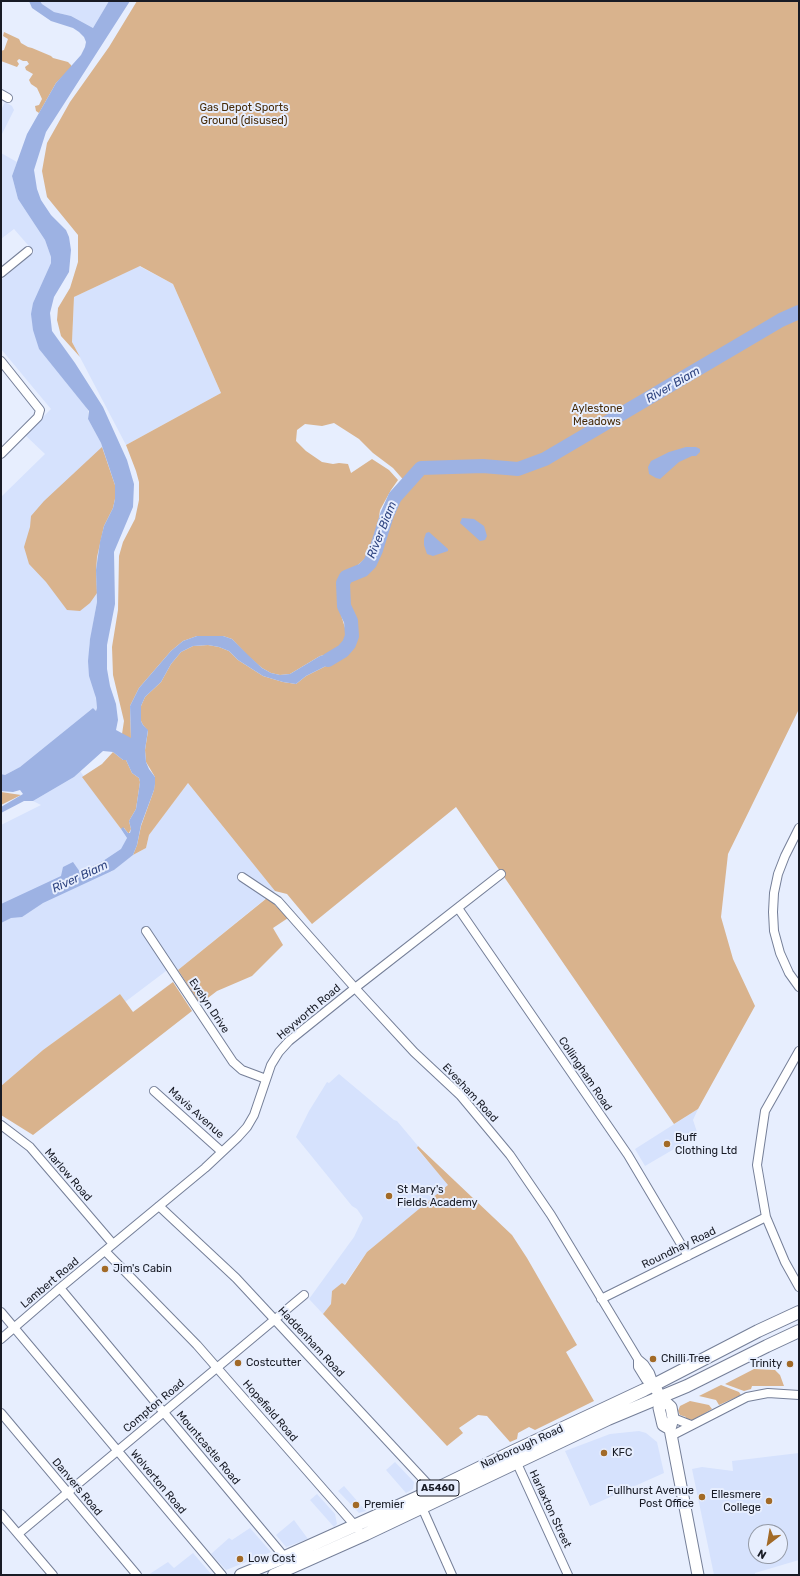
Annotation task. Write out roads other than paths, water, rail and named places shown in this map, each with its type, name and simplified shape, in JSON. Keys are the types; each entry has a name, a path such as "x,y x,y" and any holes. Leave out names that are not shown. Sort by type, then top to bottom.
{"main road":[{"name":"Narborough Road","path":"241,1575 355,1526 437,1494 514,1457 758,1330 799,1312"},
{"name":"Narborough Road","path":"514,1457 660,1397 799,1331"},
{"name":"Narborough Road","path":"274,1575 366,1534 419,1502"}],"street":[{"path":"1,273 28,251"},
{"path":"1,362 39,407 40,414 1,454"},
{"path":"799,828 778,874 772,912 774,931 780,953 789,973 799,987"},
{"name":"Heyworth Road","path":"113,1244 222,1152 247,1127 254,1115 271,1065 279,1052 289,1041 501,874"},
{"name":"Evesham Road","path":"242,877 278,901 414,1052 460,1096 510,1155 551,1215 638,1359 648,1369 654,1384"},
{"name":"Collingham Road","path":"458,908 628,1156 688,1256"},
{"name":"Evelyn Drive","path":"146,931 233,1062 242,1070 266,1079"},
{"path":"799,1051 765,1111 757,1165 766,1217 785,1262 799,1288"},
{"name":"Mavis Avenue","path":"154,1091 222,1152"},
{"name":"Marlow Road","path":"1,1125 30,1147 113,1244"},
{"name":"Haddenham Road","path":"159,1206 236,1278 437,1494"},
{"name":"Roundhay Road","path":"601,1299 766,1217"},
{"name":"Lambert Road","path":"1,1339 113,1244"},
{"name":"Hopefield Road","path":"105,1251 197,1345 355,1526 361,1532 366,1534"},
{"name":"Mountcastle Road","path":"60,1288 285,1557 291,1568"},
{"name":"Compton Road","path":"18,1534 304,1295"},
{"name":"Wolverton Road","path":"1,1312 222,1575"},
{"path":"654,1384 660,1397 671,1407 673,1418 670,1432 698,1575"},
{"path":"670,1432 691,1425 747,1397 768,1393 799,1394"},
{"path":"660,1397 659,1408 663,1425 670,1432"},
{"name":"Danvers Road","path":"1,1413 137,1575"},
{"path":"673,1418 691,1425"},
{"name":"Harlaxton Street","path":"514,1457 568,1575"},
{"path":"419,1502 452,1575"},
{"path":"1,1514 52,1575"}],"water":[{"path":"29,1 40,1 54,12 71,16 93,28 109,1 130,1 46,132 34,170 37,189 41,200 51,215 66,230 69,237 71,250 69,272 54,297 50,313 52,331 75,363 103,407 127,460 134,484 133,507 114,552 115,604 107,645 107,669 110,686 116,704 118,720 116,730 131,738 130,706 139,688 171,651 183,641 197,636 223,636 232,639 262,668 271,673 280,675 290,674 320,656 343,651 330,664 306,676 296,684 263,676 238,660 229,651 219,647 208,645 193,646 181,652 171,664 161,682 145,697 141,706 141,721 148,730 145,750 146,762 155,777 155,784 141,825 137,845 133,855 114,870 43,903 22,917 11,918 1,923 1,904 61,876 63,867 73,862 80,872 103,861 121,849 127,838 121,829 123,827 128,833 130,833 131,829 129,821 136,809 140,782 139,778 132,773 126,760 123,760 113,752 103,751 74,777 33,801 24,801 1,813 1,807 23,794 20,790 13,792 1,791 1,774 5,775 20,767 93,708 96,711 96,698 89,676 88,661 90,639 97,602 96,570 104,526 113,508 115,499 115,485 101,443 88,419 89,411 39,349 33,330 31,314 33,303 51,263 51,257 45,240 18,199 12,176 27,134 56,83 81,55 86,42 84,37 79,32 73,28 51,21 32,8"},
{"path":"686,447 696,447 700,449 700,452 696,456 692,456 679,462 660,479 649,474 648,467 651,461 669,452"},
{"path":"462,518 474,519 484,526 487,536 485,540 480,541 460,523"},
{"path":"429,532 448,549 448,551 433,556 427,554 424,539 426,533"}],"waterway":[{"name":"River Biam","path":"328,660 343,651 349,644 352,636 351,621 344,606 343,583 346,577 363,570 370,563 395,497 421,468 483,466 518,469 545,459 781,320 799,312"}],"place":[{"name":"Buff Clothing Ltd","path":"667,1144"},
{"name":"St Mary's Fields Academy","path":"389,1196"},
{"name":"Jim's Cabin","path":"105,1269"},
{"name":"Chilli Tree","path":"653,1359"},
{"name":"Costcutter","path":"238,1363"},
{"name":"Trinity","path":"790,1364"},
{"name":"KFC","path":"604,1453"},
{"name":"Fullhurst Avenue Post Office","path":"702,1497"},
{"name":"Ellesmere College","path":"769,1501"},
{"name":"Premier","path":"356,1505"},
{"name":"Low Cost","path":"240,1559"}],"park label":[{"name":"Gas Depot Sports Ground (disused)","path":"244,114"},
{"name":"Aylestone Meadows","path":"597,415"}]}
